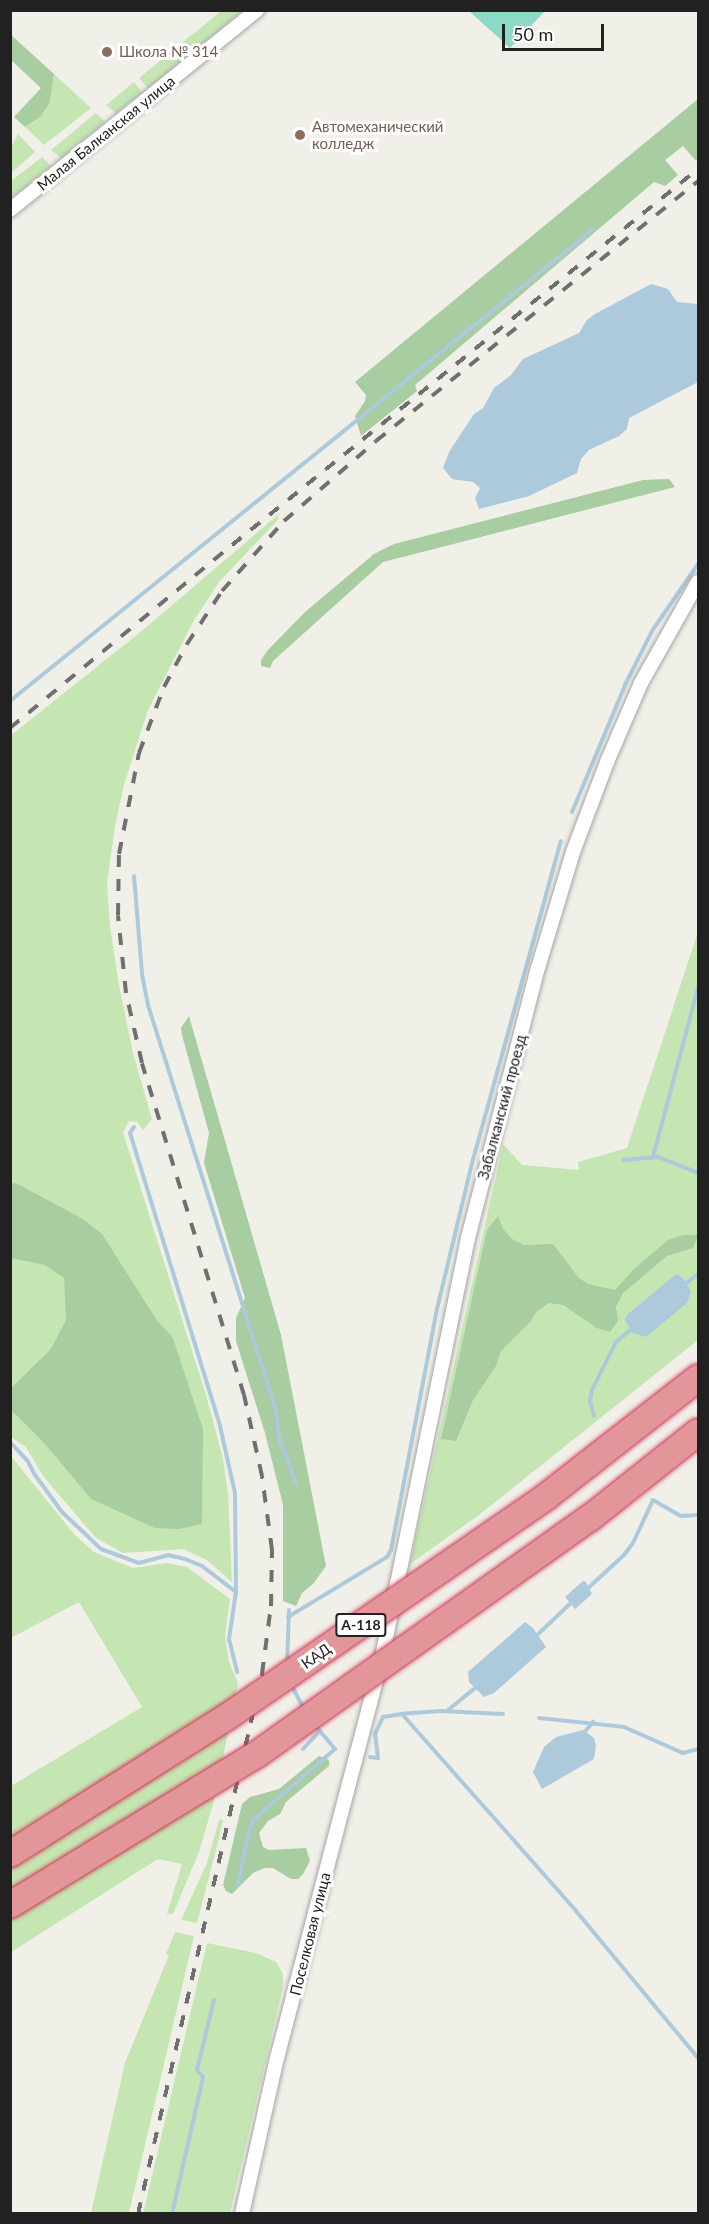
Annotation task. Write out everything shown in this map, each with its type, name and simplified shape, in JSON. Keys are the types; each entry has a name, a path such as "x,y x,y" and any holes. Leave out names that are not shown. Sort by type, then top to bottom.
{"highway":[{"name":"КАД","path":"10,1854 276,1684 547,1496 699,1378"},
{"name":"А-118","path":"10,1905 256,1755 590,1518 699,1432"}],"street":[{"name":"Малая Балканская улица","path":"10,210 257,10"},
{"name":"Забалканский проезд","path":"382,1657 468,1238 538,969 573,852 607,762 641,683 699,582"},
{"name":"Поселковая улица","path":"242,2214 277,2058 382,1657"}],"green space":[{"path":"221,11 242,11 148,88 139,78"},
{"path":"469,11 545,11 510,48"},
{"path":"10,34 54,74 50,102 41,116 25,127 14,117 41,88 11,60"},
{"path":"54,74 91,108 44,145 25,127 40,116 50,102"},
{"path":"134,82 142,92 116,113 106,105"},
{"path":"698,99 698,158 696,161 683,146 665,160 678,175 665,186 654,182 415,385 417,391 361,436 355,416 365,401 366,395 355,382"},
{"path":"96,113 105,122 61,158 51,150"},
{"path":"18,134 35,152 11,173 11,148"},
{"path":"42,157 51,166 11,198 11,181"},
{"path":"669,479 675,487 383,562 273,661 270,668 261,666 261,660 267,651 305,612 374,554 394,544 643,480"},
{"path":"279,514 277,521 219,582 194,620 148,710 124,785 115,826 107,884 110,927 119,985 133,1053 152,1119 143,1130 137,1122 129,1121 123,1132 206,1395 223,1459 228,1494 232,1582 207,1560 183,1549 123,1553 96,1538 43,1476 26,1447 11,1437 10,736 143,630"},
{"path":"698,932 698,1340 479,1515 410,1564 503,1144 522,1165 579,1170 578,1162 627,1148"},
{"path":"189,1016 281,1335 326,1566 313,1584 302,1593 296,1606 283,1601 283,1505 265,1433 236,1341 236,1318 245,1298 204,1163 209,1133 181,1028"},
{"path":"16,1183 83,1219 102,1234 156,1319 173,1338 203,1429 202,1524 179,1529 155,1528 91,1499 45,1444 11,1410 11,1388 51,1349 66,1320 64,1278 45,1265 11,1258 11,1184"},
{"path":"498,1216 503,1229 512,1239 524,1245 553,1244 579,1278 588,1284 615,1290 635,1268 668,1240 683,1235 698,1235 693,1248 667,1256 623,1293 616,1307 618,1321 610,1332 597,1328 563,1305 549,1303 537,1311 530,1322 501,1351 496,1366 473,1400 456,1441 441,1439 487,1230"},
{"path":"11,1456 74,1534 94,1552 133,1568 167,1563 187,1567 230,1599 225,1637 229,1662 238,1683 215,1797 199,1852 173,1914 167,1914 182,1864 158,1859 11,1952 11,1786 142,1707 79,1602 11,1638"},
{"path":"319,1756 329,1760 329,1766 286,1802 280,1814 268,1821 259,1833 263,1847 269,1850 306,1848 310,1861 303,1874 298,1879 291,1879 273,1868 265,1868 253,1873 232,1894 226,1891 223,1885 242,1804 250,1797 279,1789"},
{"path":"219,1820 223,1820 197,1923 181,1920 207,1863"},
{"path":"175,1932 194,1936 129,2213 91,2213 125,2063 169,1955 166,1954"},
{"path":"207,1943 256,1953 276,1962 283,1974 283,1987 230,2213 143,2214"}],"water":[{"path":"651,284 668,289 677,302 698,304 698,382 629,418 627,429 619,436 589,450 581,459 577,473 529,496 479,509 475,498 480,488 473,482 452,479 443,468 449,452 474,414 483,408 494,388 511,375 523,359 579,333 587,320 595,314"},
{"path":"676,1274 682,1277 691,1291 687,1303 646,1337 633,1333 625,1320 627,1315"},
{"path":"583,1581 586,1582 592,1594 575,1609 565,1597"},
{"path":"525,1622 533,1628 546,1647 494,1693 484,1697 469,1682 468,1672"},
{"path":"583,1730 594,1738 596,1746 594,1759 542,1789 533,1772 544,1747 556,1737"}],"waterway":[{"path":"10,701 592,230"},
{"path":"572,812 625,685 652,631 698,564"},
{"path":"288,1617 387,1557 391,1550 437,1309 471,1167 561,841"},
{"path":"134,876 142,974 148,1005 276,1412 279,1438 296,1483"},
{"path":"653,1157 698,988"},
{"path":"134,1127 130,1133 220,1426 235,1493 236,1592"},
{"path":"623,1160 658,1157 698,1173"},
{"path":"683,1286 698,1274"},
{"path":"594,1416 590,1401 592,1390 616,1342 634,1327"},
{"path":"10,1442 27,1460 62,1512 101,1549 139,1563 168,1555 185,1559 202,1566 236,1592 229,1639 237,1672"},
{"path":"586,1590 624,1555 633,1543 653,1500 681,1516 698,1515"},
{"path":"535,1637 573,1601"},
{"path":"287,1665 289,1610"},
{"path":"291,1684 304,1710"},
{"path":"448,1710 479,1685"},
{"path":"503,1714 441,1711 402,1714 576,1911 698,2058"},
{"path":"370,1757 378,1758 375,1734 383,1717 402,1714"},
{"path":"539,1718 624,1727 683,1753 698,1749"},
{"path":"583,1734 593,1722"},
{"path":"238,1885 249,1831 254,1819 335,1749 315,1725"},
{"path":"303,1749 320,1731"},
{"path":"172,2214 203,2077 197,2070 214,2000"}],"railway":[{"path":"10,728 232,545 698,169"},
{"path":"138,2214 262,1674 271,1606 272,1550 262,1476 244,1395 142,1063 126,993 118,915 119,854 139,753 164,687 187,644 222,591 284,521 376,441 698,181"}],"place":[{"name":"Школа № 314","path":"107,52"},
{"name":"Автомеханический колледж","path":"300,135"}]}
